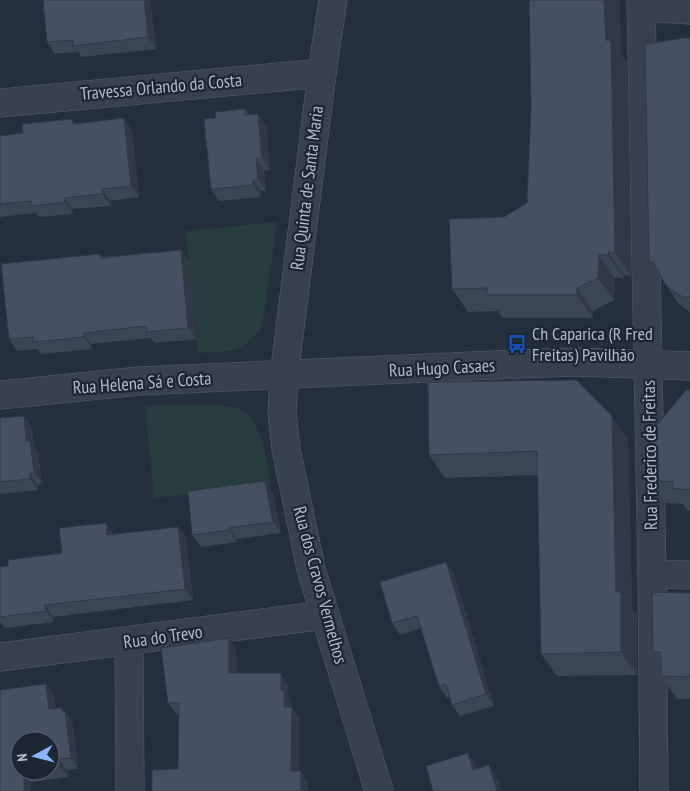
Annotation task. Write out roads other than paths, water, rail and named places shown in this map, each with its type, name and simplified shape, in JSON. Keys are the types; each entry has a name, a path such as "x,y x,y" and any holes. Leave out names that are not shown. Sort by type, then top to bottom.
{"street":[{"name":"Rua Quinta de Santa Maria","path":"284,376 333,0"},
{"path":"641,3 690,10"},
{"name":"Rua Frederico de Freitas","path":"641,3 652,574 654,791"},
{"name":"Travessa Orlando da Costa","path":"0,103 322,73"},
{"name":"Rua Hugo Casaes","path":"284,376 578,362 690,366"},
{"name":"Rua Helena Sá e Costa","path":"0,394 139,381 284,376"},
{"name":"Rua dos Cravos Vermelhos","path":"284,376 282,413 286,449 311,569 379,791"},
{"path":"652,574 690,575"},
{"name":"Rua do Trevo","path":"0,657 129,642 325,615"},
{"path":"129,642 130,791"}],"place":[{"name":"Ch Caparica (R Fred Freitas) Pavilhão","path":"517,344"}]}
